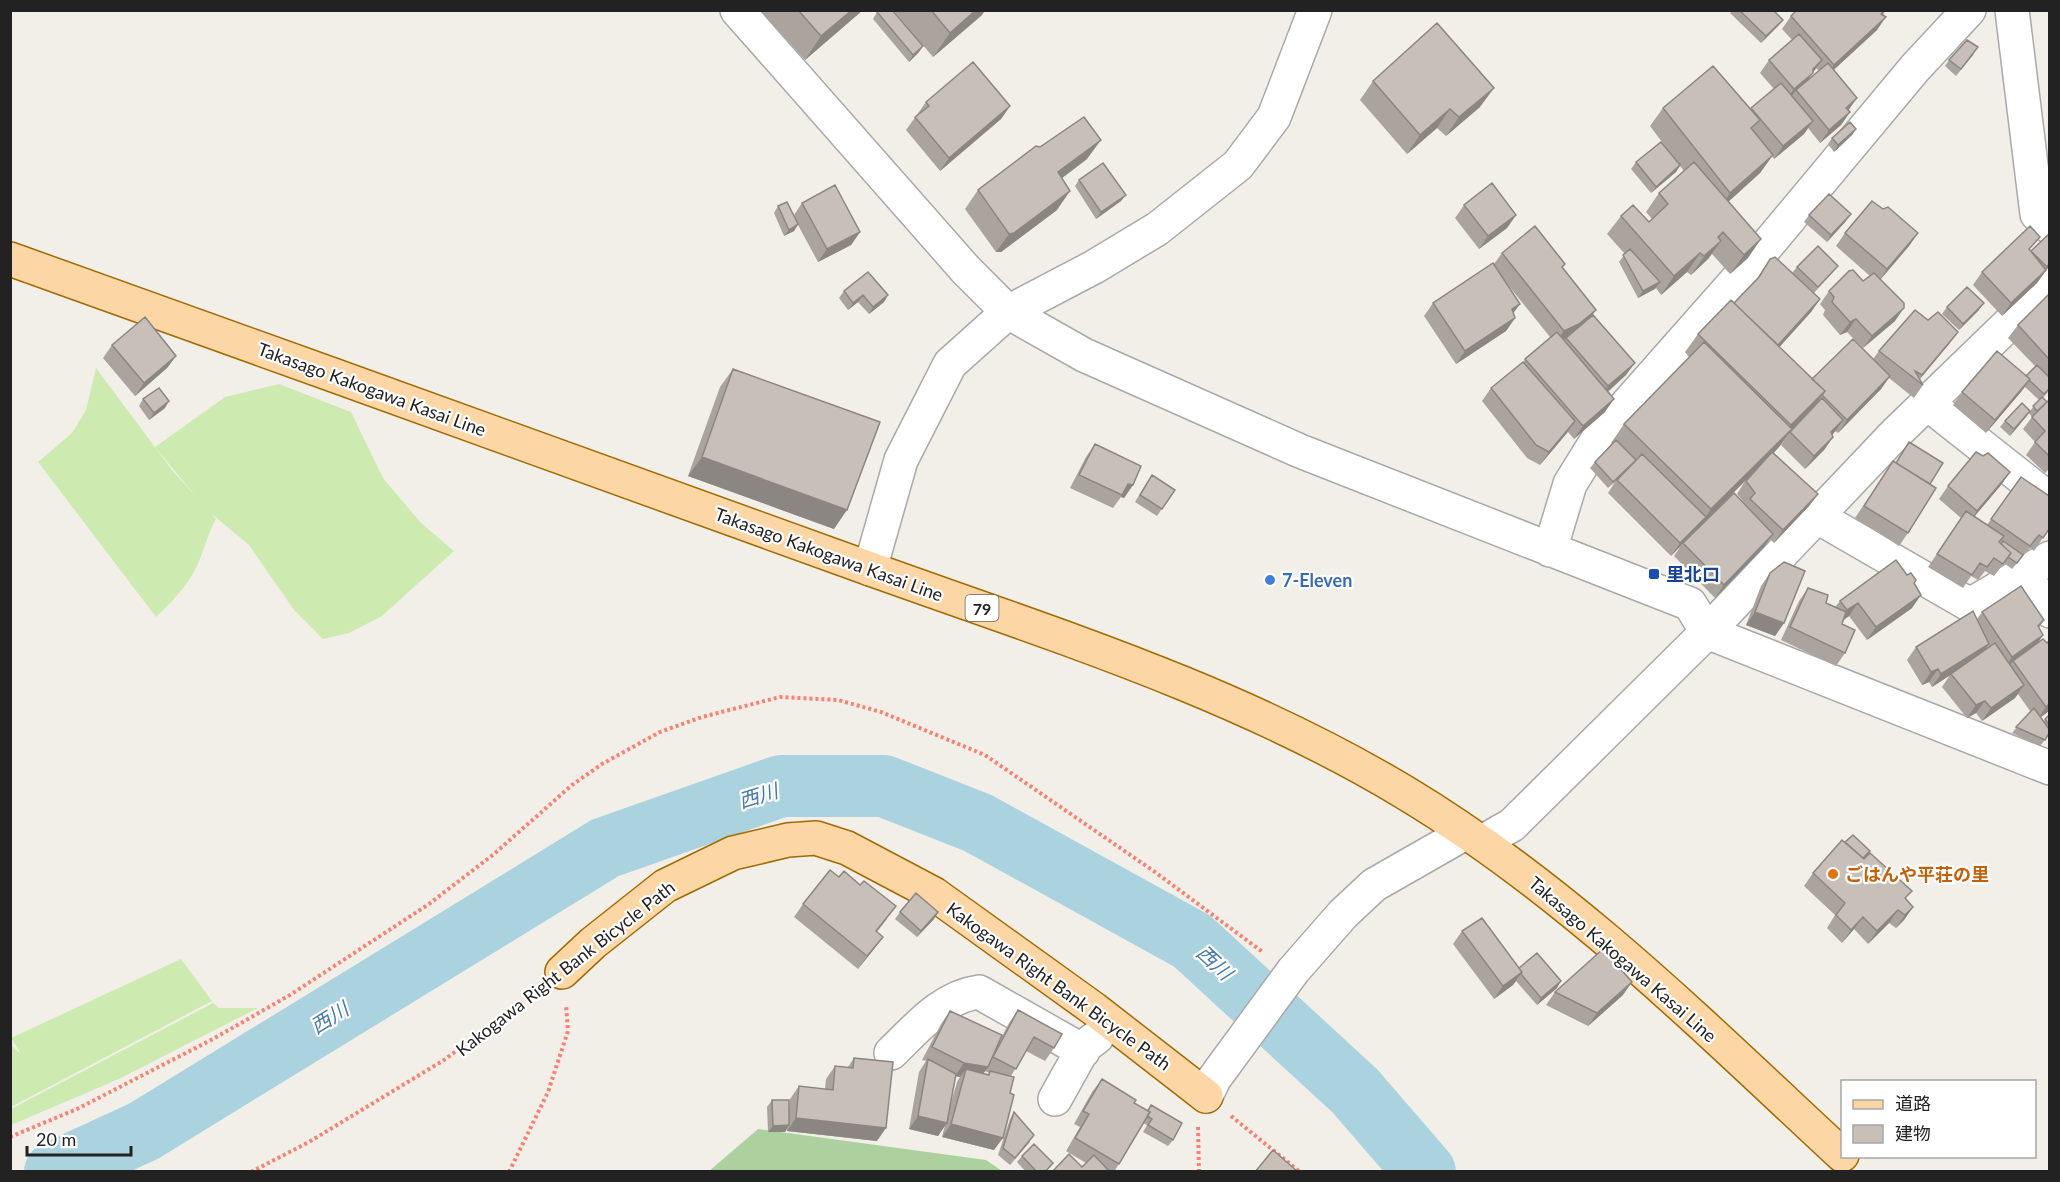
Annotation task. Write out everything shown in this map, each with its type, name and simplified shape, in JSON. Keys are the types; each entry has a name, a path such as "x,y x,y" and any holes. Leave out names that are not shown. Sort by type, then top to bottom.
{"main road":[{"name":"Takasago Kakogawa Kasai Line","path":"10,259 1131,661 1231,702 1338,753 1474,837 1573,911 1841,1154"},
{"name":"Kakogawa Right Bank Bicycle Path","path":"562,972 593,943 665,886 733,853 788,840 816,838 846,848 934,894 1114,1025 1210,1087"},
{"name":"Takasago Kakogawa Kasai Line","path":"1845,1158 1860,1172"}],"street":[{"path":"737,10 966,270 1008,312 1084,355 1300,451 1690,604 1707,632 2049,768"},
{"path":"870,569 901,460 950,364 1008,312 1094,267 1157,229 1238,165 1274,117 1315,10"},
{"path":"1550,550 1570,484 1601,435 1759,255 1916,68 1969,10"},
{"path":"2012,10 2037,214 2049,227"},
{"path":"1210,1087 1288,977 1343,914 1374,885 1474,837 1512,825 1707,632 1927,403 2049,284"},
{"path":"1927,403 2049,500"},
{"path":"1816,516 1970,605 2036,566 2049,611"},
{"path":"891,1053 946,1003 979,992 1083,1051"},
{"path":"1055,1100 1083,1051 1114,1025"}],"path":[{"name":"Kakogawa Right Bank Bicycle Path","path":"251,1172 309,1142 444,1060 562,972"},
{"path":"509,1172 548,1092 568,1031 562,972"},
{"path":"1199,1172 1197,1130 1210,1087 1300,1172"}],"green space":[{"path":"96,368 172,470 216,519 192,575 168,606 156,617 38,462 72,433 86,410"},
{"path":"279,384 351,412 383,478 421,523 454,551 382,616 349,633 323,639 294,610 249,545 207,510 155,447 225,397"},
{"path":"181,959 212,1001 11,1107 11,1045 21,1054 11,1038"},
{"path":"213,1003 219,1008 258,1008 119,1079 11,1125 11,1109"},
{"path":"758,1129 986,1160 1002,1171 708,1172"}],"building":[{"path":"798,10 852,10 821,36"},
{"path":"892,10 923,46 913,55 877,12"},
{"path":"931,10 976,10 950,33"},
{"path":"1739,10 1773,10 1783,20 1766,36"},
{"path":"1797,10 1885,10 1881,14 1886,17 1834,65 1791,16"},
{"path":"1437,23 1494,88 1459,117 1450,109 1420,135 1373,81"},
{"path":"1799,34 1822,60 1813,69 1813,73 1794,89 1769,60"},
{"path":"1967,40 1978,47 1961,69 1949,60"},
{"path":"973,62 1010,106 949,158 915,117 929,106 926,102"},
{"path":"1828,63 1857,98 1846,108 1850,112 1829,130 1796,90"},
{"path":"1713,66 1760,120 1751,128 1773,155 1730,193 1663,108"},
{"path":"1781,83 1813,121 1783,146 1751,108"},
{"path":"1084,117 1101,140 1058,172 1070,191 1014,233 1009,234 978,190 1036,146 1040,147"},
{"path":"1850,122 1856,129 1838,145 1832,138"},
{"path":"1661,142 1680,165 1656,187 1636,162"},
{"path":"1694,162 1761,239 1744,255 1723,232 1718,237 1721,241 1704,256 1700,253 1674,276 1621,216 1633,205 1649,222 1668,204 1659,193"},
{"path":"1103,163 1126,195 1101,212 1079,180"},
{"path":"1492,183 1516,215 1488,236 1464,205"},
{"path":"835,185 860,232 827,249 802,203"},
{"path":"1829,194 1851,214 1831,235 1809,215"},
{"path":"1872,201 1883,209 1888,207 1918,233 1887,269 1845,233"},
{"path":"787,202 798,224 789,230 778,206"},
{"path":"1535,226 1565,264 1562,267 1596,310 1579,324 1564,331 1502,253"},
{"path":"2030,226 2040,237 2029,249 2046,270 2011,303 1982,272"},
{"path":"2049,234 2049,264 2047,267 2031,251"},
{"path":"1818,246 1838,266 1818,287 1797,267"},
{"path":"1630,249 1660,282 1643,291 1623,255"},
{"path":"1775,257 1820,299 1778,345 1734,303 1759,277 1770,259"},
{"path":"1493,263 1520,304 1512,309 1515,318 1465,351 1433,303"},
{"path":"1853,270 1863,281 1874,273 1904,303 1904,308 1872,336 1856,319 1850,322 1832,302 1834,297 1829,291 1849,271"},
{"path":"868,272 888,295 873,307 863,295 853,303 844,291"},
{"path":"1967,287 1984,303 1963,324 1947,307"},
{"path":"2049,294 2049,359 2018,325"},
{"path":"1731,300 1825,391 1791,425 1698,334"},
{"path":"1915,310 1928,320 1938,312 1958,332 1922,375 1915,371 1923,385 1879,351"},
{"path":"1593,315 1635,363 1608,386 1566,338"},
{"path":"145,317 176,356 144,383 112,345"},
{"path":"1557,332 1614,399 1583,426 1525,359"},
{"path":"1853,339 1890,376 1847,420 1822,395 1825,391 1812,379"},
{"path":"1704,342 1792,429 1711,509 1624,424"},
{"path":"1997,351 2030,379 1995,420 1962,392"},
{"path":"1523,362 1575,421 1549,452 1536,445 1491,388"},
{"path":"2037,365 2049,377 2049,389 2044,394 2026,376"},
{"path":"733,369 880,422 847,510 702,457"},
{"path":"159,388 169,401 154,413 143,399"},
{"path":"2042,397 2047,402 2037,411 2033,406"},
{"path":"1822,398 1843,420 1831,432 1833,437 1814,456 1790,432"},
{"path":"2049,400 2049,456 2035,442 2045,431 2032,417"},
{"path":"2022,403 2030,411 2014,429 2005,421"},
{"path":"1616,440 1636,460 1613,482 1595,462"},
{"path":"1909,442 1943,463 1930,484 1896,463"},
{"path":"1095,444 1141,466 1133,485 1128,484 1122,495 1079,475"},
{"path":"1772,452 1818,494 1783,530 1750,499 1755,493 1746,481"},
{"path":"1976,452 1983,456 1988,453 2010,472 1977,511 1948,486"},
{"path":"1642,454 1706,517 1680,543 1617,480"},
{"path":"1893,461 1936,488 1908,533 1864,506"},
{"path":"1152,475 1175,490 1162,509 1140,495"},
{"path":"2021,477 2049,496 2049,529 2043,538 2039,535 2030,546 1991,519"},
{"path":"1734,493 1773,534 1724,585 1683,543"},
{"path":"1966,511 2004,536 1999,542 2011,553 2003,564 1994,558 1987,567 1980,563 1972,575 1937,554"},
{"path":"2003,541 2023,555 2017,563 2008,557 2011,553 2001,544"},
{"path":"1896,560 1907,575 1911,573 1916,580 1914,583 1921,595 1876,627 1858,603 1847,610 1840,601"},
{"path":"1784,562 1805,571 1784,623 1755,612 1770,573"},
{"path":"2021,586 2044,620 2038,626 2043,635 2012,657 1982,612"},
{"path":"1808,588 1828,595 1826,603 1846,612 1842,624 1855,630 1845,653 1790,627"},
{"path":"1973,611 1989,644 1941,674 1938,669 1931,672 1916,647"},
{"path":"2043,639 2047,643 2049,641 2049,704 2046,707 2013,661"},
{"path":"1995,643 2024,685 1991,708 1985,701 1976,705 1951,674"},
{"path":"2034,708 2049,729 2045,740 2016,727"},
{"path":"1853,835 1870,851 1863,858 1845,842"},
{"path":"1842,840 1864,859 1870,853 1912,891 1905,898 1913,907 1905,915 1898,910 1877,931 1863,917 1851,930 1836,915 1845,903 1813,873"},
{"path":"830,870 839,877 844,871 860,885 864,881 896,906 876,931 883,937 867,956 803,904"},
{"path":"916,893 938,912 921,931 900,912"},
{"path":"1482,918 1522,972 1503,986 1462,931"},
{"path":"1603,949 1632,982 1597,1013 1555,992"},
{"path":"1537,953 1561,981 1541,998 1521,974 1519,968"},
{"path":"1018,1010 1062,1034 1054,1048 1034,1037 1016,1069 993,1057"},
{"path":"950,1011 1002,1035 988,1067 964,1063 932,1047"},
{"path":"854,1058 893,1062 886,1128 796,1118 799,1086 833,1090 835,1066 853,1068"},
{"path":"928,1059 956,1074 947,1123 918,1116"},
{"path":"966,1069 989,1075 990,1071 1014,1077 1010,1093 1014,1095 1003,1138 951,1124"},
{"path":"1102,1079 1136,1100 1134,1103 1150,1112 1119,1164 1075,1138 1089,1114 1083,1111"},
{"path":"772,1100 789,1100 789,1125 773,1126"},
{"path":"1151,1105 1182,1123 1173,1140 1148,1125 1152,1119 1147,1116"},
{"path":"1014,1112 1034,1135 1015,1158 1003,1148"},
{"path":"1034,1144 1053,1163 1045,1172 1037,1172 1022,1156"},
{"path":"1273,1150 1298,1172 1255,1172"},
{"path":"1069,1154 1082,1167 1094,1155 1110,1172 1052,1172"}],"waterway":[{"name":"西川","path":"55,1172 144,1131 605,848 781,786 884,786 978,823 1192,941 1355,1091 1425,1172"}],"place":[{"name":"里北口","path":"1654,574"},
{"name":"7-Eleven","path":"1270,580"},
{"name":"ごはんや平荘の里","path":"1833,874"}]}
